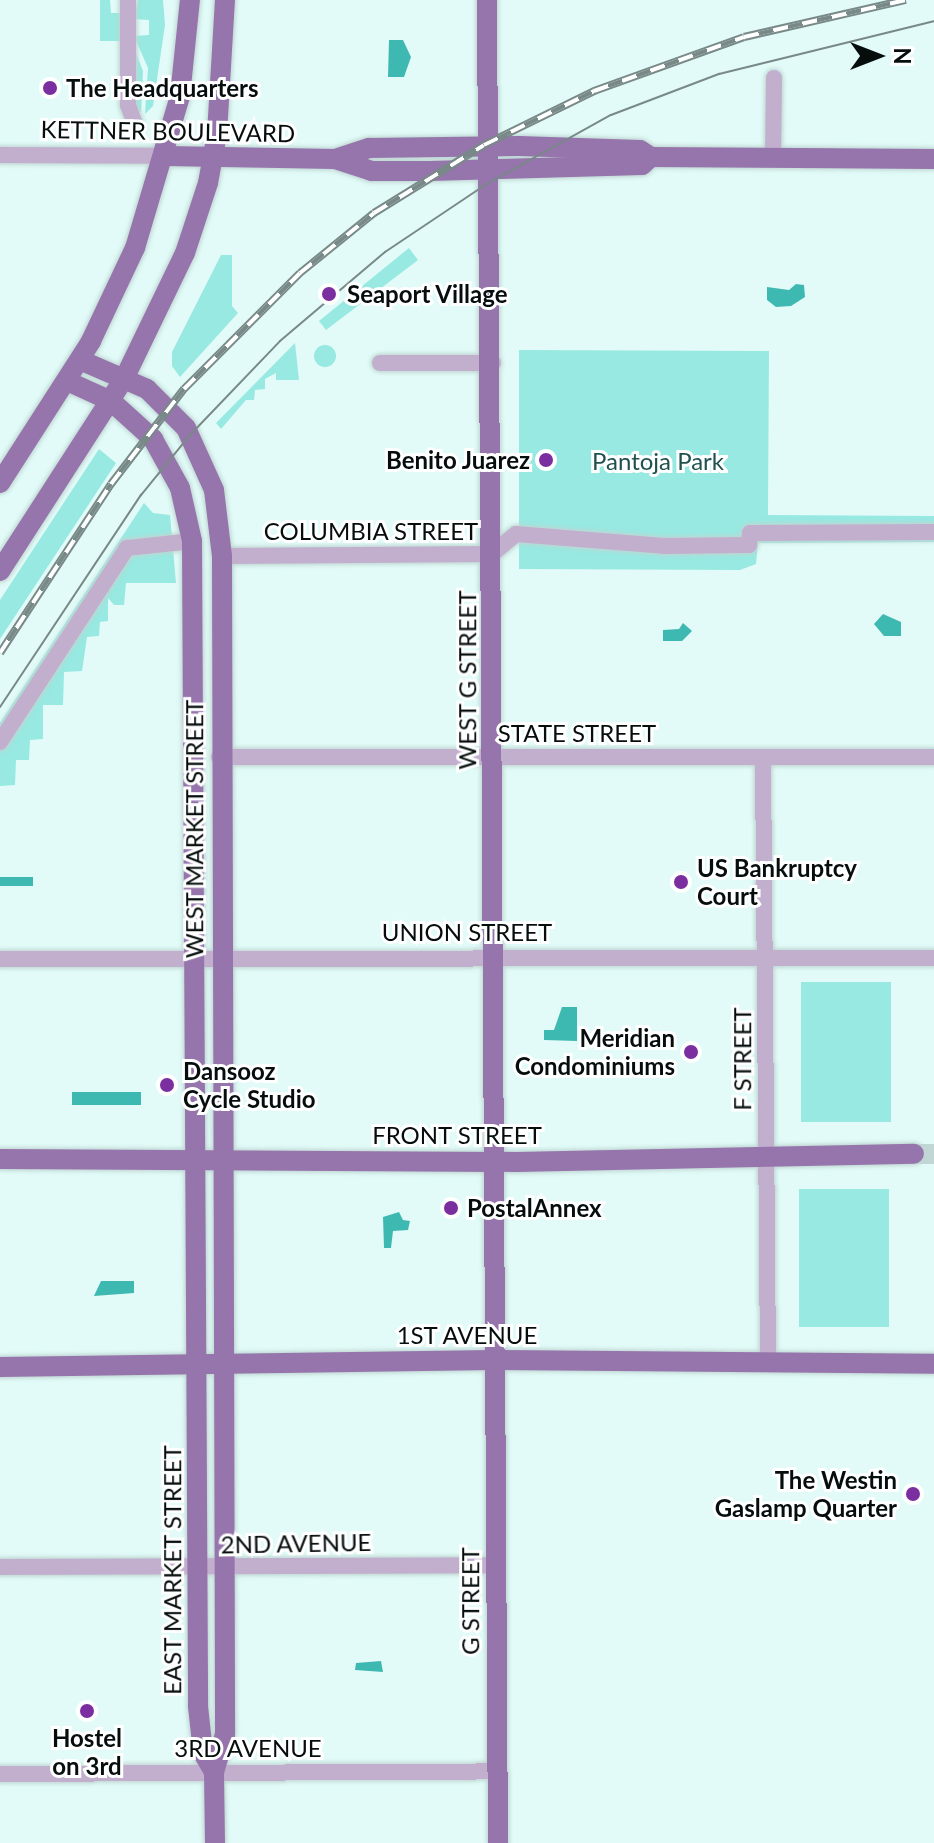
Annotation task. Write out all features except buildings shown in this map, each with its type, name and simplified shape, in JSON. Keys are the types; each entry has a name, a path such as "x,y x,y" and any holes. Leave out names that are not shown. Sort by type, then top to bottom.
{"main road":[{"path":"0,483 80,360 128,265 165,156 185,67 190,0"},
{"path":"0,571 125,377 185,253 212,157 223,91 225,0"},
{"name":"WEST G STREET","path":"487,0 484,170 493,363 494,1360"},
{"name":"KETTNER BOULEVARD","path":"335,159 369,148 484,147 640,150 651,157 934,159"},
{"name":"KETTNER BOULEVARD","path":"165,156 335,159 371,171 642,165 651,157"},
{"name":"WEST MARKET STREET","path":"80,360 125,377 169,407 190,435 214,490 222,556 219,792 224,1364"},
{"name":"WEST MARKET STREET","path":"67,381 111,401 147,433 168,462 186,503 192,541 198,1364"},
{"path":"194,680 207,699 208,730 219,757"},
{"path":"193,743 203,751 219,792"},
{"name":"FRONT STREET","path":"0,1159 492,1162 914,1154"},
{"name":"1ST AVENUE","path":"0,1367 494,1360 934,1364"},
{"name":"G STREET","path":"494,1360 498,1843"},
{"name":"EAST MARKET STREET","path":"198,1364 199,1734 214,1772"},
{"name":"EAST MARKET STREET","path":"215,1843 214,1772 225,1734 224,1364"},
{"path":"198,1431 210,1439 215,1468 224,1473"}],"street":[{"path":"128,0 128,105 136,127"},
{"path":"773,159 774,78"},
{"name":"KETTNER BOULEVARD","path":"0,155 165,156"},
{"path":"380,363 493,363"},
{"name":"COLUMBIA STREET","path":"222,556 492,554 516,534 664,546 749,545 750,533 934,532"},
{"path":"0,742 127,548 192,541"},
{"name":"STATE STREET","path":"219,757 934,757"},
{"name":"F STREET","path":"763,757 768,1361"},
{"name":"UNION STREET","path":"0,959 196,959 221,955 934,958"},
{"name":"2ND AVENUE","path":"0,1567 496,1565"},
{"name":"3RD AVENUE","path":"0,1774 497,1771"}],"green space":[{"path":"100,0 110,0 111,13 125,13 124,41 100,41"},
{"path":"138,0 163,0 165,25 153,106 145,114 148,68 134,36 149,35 149,20 134,19"},
{"path":"134,48 143,71 141,113 134,104"},
{"path":"409,248 418,260 326,330 319,321"},
{"path":"221,255 232,255 232,306 238,313 180,377 172,366 172,352"},
{"path":"295,343 299,380 276,380 276,373 265,379 265,389 255,390 254,400 246,400 221,429 216,423"},
{"path":"325,345 333,348 336,356 333,364 325,367 317,364 314,356 317,348"},
{"name":"Pantoja Park","path":"519,350 769,351 768,515 934,516 934,542 758,543 756,564 740,570 519,569"},
{"path":"99,449 116,463 0,639 0,600"},
{"path":"144,503 153,513 170,515 176,583 126,583 124,605 114,605 108,598 108,621 100,622 99,636 87,637 82,671 64,672 63,705 43,705 43,739 30,740 29,760 16,760 15,785 0,786 0,723"},
{"path":"801,982 891,982 891,1122 801,1122"},
{"path":"799,1189 889,1189 889,1327 799,1327"}],"shaded area":[{"path":"389,40 403,40 411,57 404,77 388,77"},
{"path":"796,284 804,285 805,297 791,306 776,307 767,300 767,287 789,290"},
{"path":"883,614 901,622 901,636 884,636 874,624"},
{"path":"683,623 692,631 682,641 663,641 663,630 679,629"},
{"path":"0,877 33,877 33,886 0,886"},
{"path":"562,1007 577,1007 577,1041 544,1040 544,1030 554,1030"},
{"path":"72,1092 141,1092 141,1105 72,1105"},
{"path":"399,1212 403,1220 410,1221 408,1230 393,1231 391,1248 384,1248 383,1217"},
{"path":"101,1281 134,1281 134,1293 94,1296"},
{"path":"381,1661 383,1672 355,1670 356,1663"}],"tunnel":[{"path":"914,1154 934,1154"}],"tram line":[{"path":"0,707 141,495 190,435 280,341 385,252 485,185 611,115 719,74 934,21"}],"railway":[{"path":"0,653 111,484 184,389 300,273 374,213 484,145 594,91 744,37 906,0"}],"place":[{"name":"The Headquarters","path":"50,88"},
{"name":"Seaport Village","path":"329,294"},
{"name":"Benito Juarez","path":"546,460"},
{"name":"US Bankruptcy Court","path":"681,882"},
{"name":"Meridian Condominiums","path":"691,1052"},
{"name":"Dansooz Cycle Studio","path":"167,1085"},
{"name":"PostalAnnex","path":"451,1208"},
{"name":"The Westin Gaslamp Quarter","path":"913,1494"},
{"name":"Hostel on 3rd","path":"87,1711"}]}
